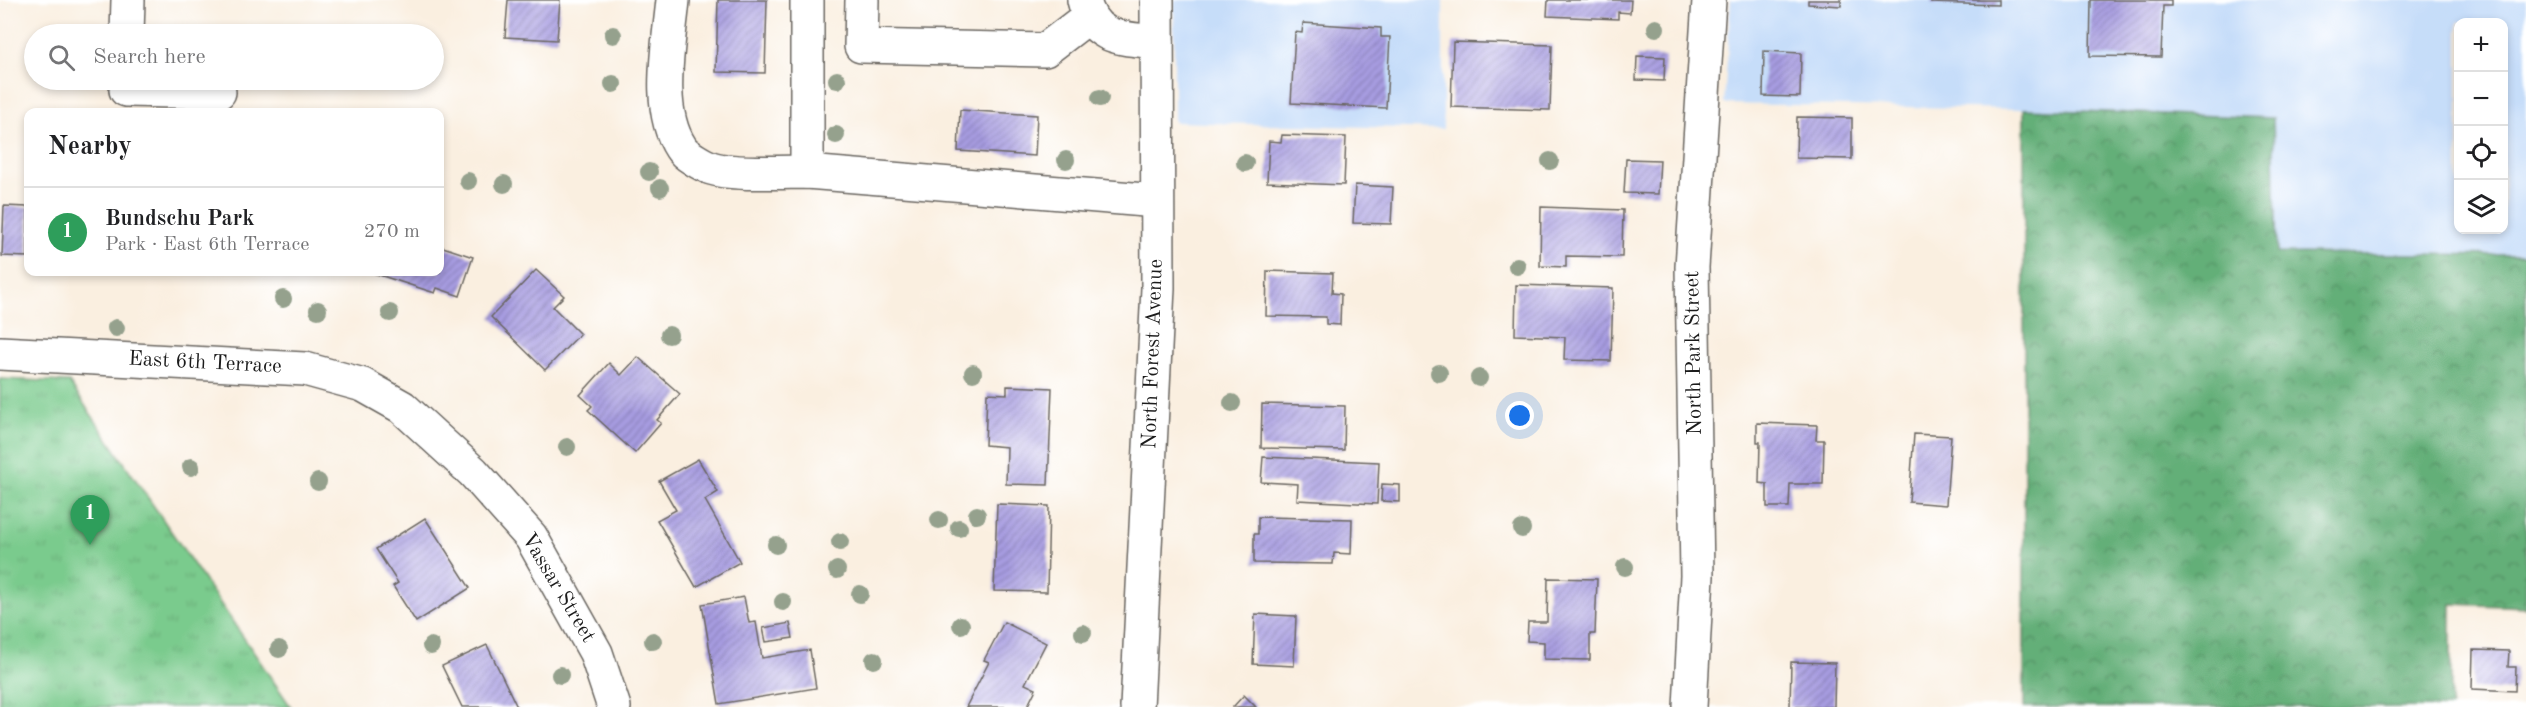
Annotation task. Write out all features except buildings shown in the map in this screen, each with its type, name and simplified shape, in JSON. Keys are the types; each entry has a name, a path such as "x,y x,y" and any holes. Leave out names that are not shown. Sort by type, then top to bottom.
{"street":[{"path":"127,24 128,0"},
{"path":"673,0 666,74 668,116 682,150 712,168 753,172 807,172 1157,201"},
{"path":"807,0 807,172"},
{"path":"862,0 861,46 1045,50 1086,8 1099,29 1116,37 1157,42"},
{"name":"North Forest Avenue","path":"1137,707 1158,288 1157,0"},
{"name":"North Park Street","path":"1690,707 1697,576 1692,267 1709,0"},
{"path":"126,90 219,93"},
{"name":"East 6th Terrace","path":"0,353 306,369 363,385 402,407"},
{"name":"Vassar Street","path":"402,407 473,472 531,537 596,653 614,707"}],"shaded area":[{"path":"1174,0 1443,0 1443,129 1174,122"},
{"path":"1731,0 2526,0 2526,255 2277,253 2272,118 2024,109 1724,104"}],"green space":[{"path":"2024,109 2273,118 2277,253 2526,255 2526,607 2451,604 2451,707 2024,707"},
{"path":"0,379 69,382 291,707 0,707"}],"place":[{"name":"Bundschu Park","path":"90,545"}]}
